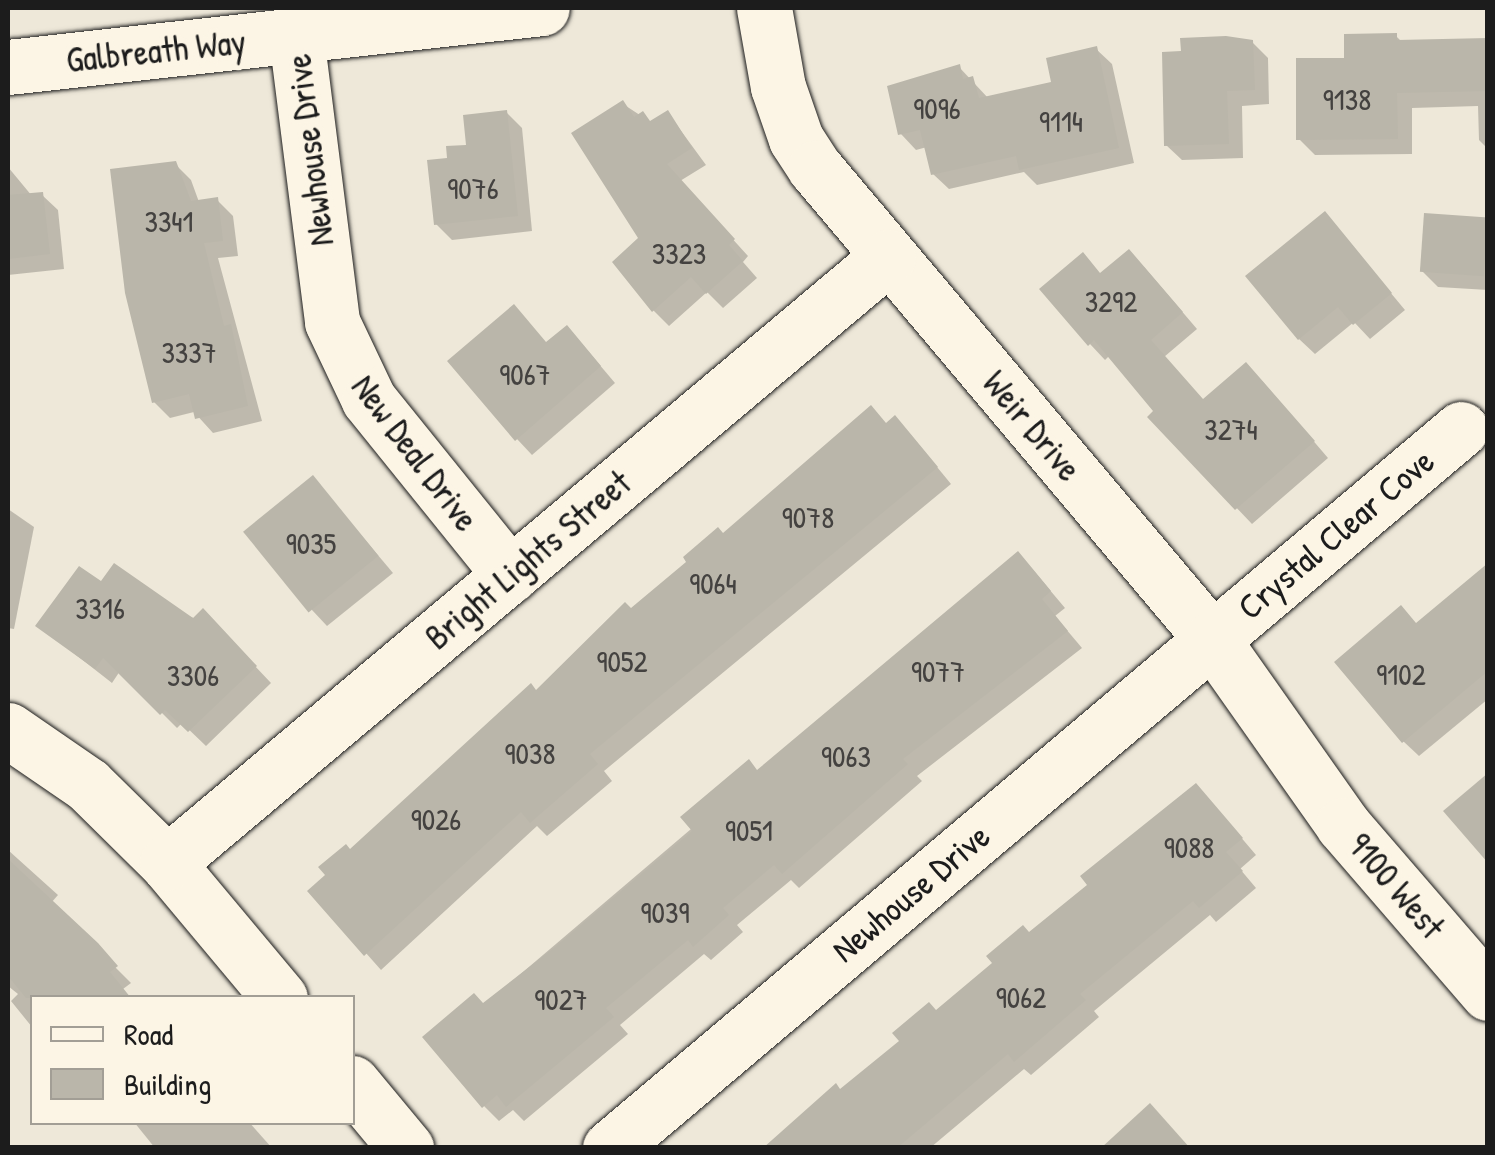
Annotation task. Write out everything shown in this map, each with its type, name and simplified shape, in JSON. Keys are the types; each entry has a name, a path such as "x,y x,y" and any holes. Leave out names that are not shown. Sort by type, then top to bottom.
{"street":[{"name":"Galbreath Way","path":"8,67 542,8"},
{"name":"Weir Drive","path":"764,8 796,139 888,256 1212,639 1343,825"},
{"name":"Newhouse Drive","path":"296,36 324,264"},
{"name":"Bright Lights Street","path":"167,863 888,256"},
{"name":"New Deal Drive","path":"324,264 332,322 369,400 510,575"},
{"name":"Crystal Clear Cove","path":"1212,639 1460,428"},
{"name":"Newhouse Drive","path":"610,1148 1212,639"},
{"path":"8,730 88,786 167,863 277,995"},
{"name":"9100 West","path":"1343,825 1488,993"},
{"path":"355,1087 406,1148"}],"building":[{"path":"1397,33 1397,40 1488,38 1488,91 1397,93 1398,139 1296,140 1296,58 1344,58 1344,34"},
{"path":"1226,36 1253,40 1255,90 1227,91 1229,144 1164,146 1162,52 1181,51 1180,38"},
{"path":"1097,46 1119,148 1019,170 1016,156 931,175 920,130 898,135 887,86 960,64 963,79 973,76 979,98 1051,82 1046,58"},
{"path":"623,100 634,117 643,111 650,121 668,110 692,148 667,164 735,239 729,245 743,261 706,294 691,277 652,312 612,262 638,238 571,133"},
{"path":"507,110 518,216 434,225 427,160 447,158 446,146 466,145 463,115"},
{"path":"176,161 191,201 218,197 223,241 204,243 224,326 231,324 248,406 195,419 189,394 152,403 125,293 110,169"},
{"path":"43,192 50,254 8,259 8,195"},
{"path":"1325,211 1392,293 1353,325 1338,307 1298,340 1245,276"},
{"path":"1424,213 1488,217 1484,276 1420,272"},
{"path":"1129,249 1183,312 1151,340 1203,399 1246,362 1315,441 1235,510 1147,417 1153,411 1094,340 1088,346 1039,289 1083,252 1100,273"},
{"path":"514,304 546,342 567,325 601,366 515,441 447,361"},
{"path":"871,405 886,423 895,415 938,467 590,754 598,764 530,823 521,812 364,956 307,891 325,875 318,867 346,844 350,849 531,683 536,690 625,602 631,608 686,562 683,557 718,527 723,533"},
{"path":"313,475 378,556 309,612 243,532"},
{"path":"1018,551 1051,591 1042,599 1068,631 903,759 908,764 782,874 774,865 723,908 729,915 693,947 688,940 606,1008 614,1017 506,1107 497,1095 482,1108 422,1037 474,993 483,1003 555,947 692,831 680,817 749,759 757,770"},
{"path":"114,563 193,618 203,608 257,666 188,732 165,710 160,715 103,658 95,669 35,626 79,566 101,581"},
{"path":"1488,563 1488,671 1402,743 1334,662 1401,605 1416,623"},
{"path":"1488,773 1488,863 1443,811"},
{"path":"1196,783 1243,838 1226,852 1243,871 1199,908 1193,901 1080,994 1086,1000 1014,1062 1008,1054 897,1148 763,1148 836,1083 840,1089 899,1041 892,1033 929,1002 936,1010 992,963 986,956 1023,925 1029,932 1087,885 1080,876"},
{"path":"8,859 98,943 118,966 110,972 129,995 26,998 8,976"},
{"path":"1150,1103 1190,1148 1101,1148"}]}
